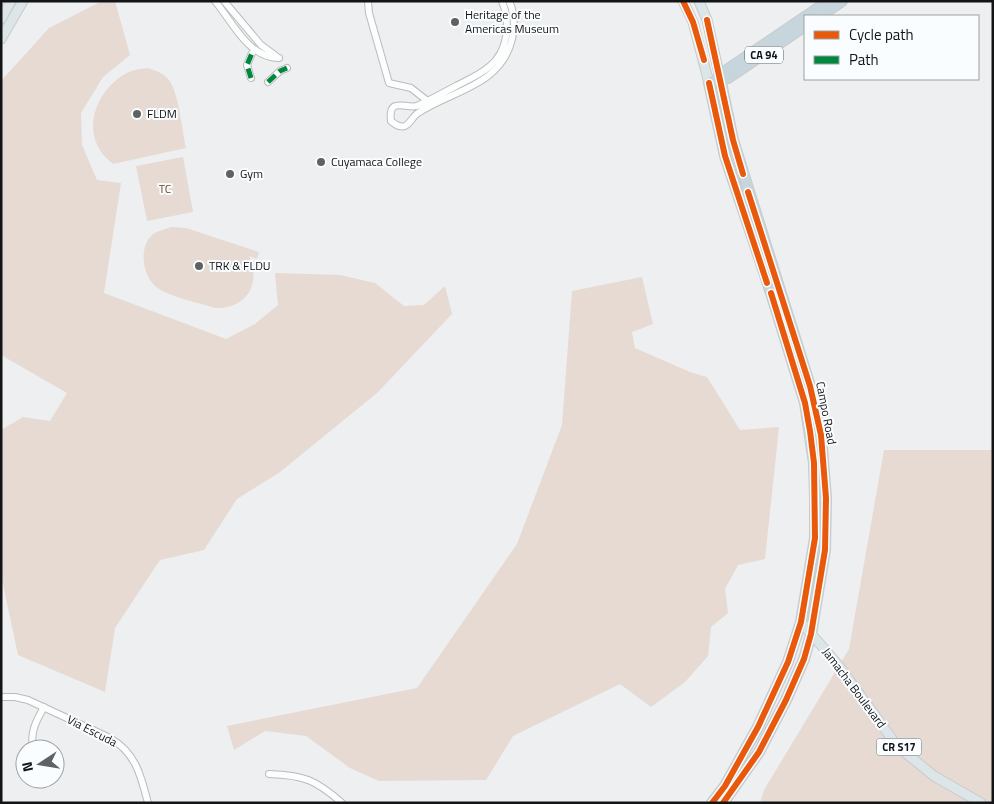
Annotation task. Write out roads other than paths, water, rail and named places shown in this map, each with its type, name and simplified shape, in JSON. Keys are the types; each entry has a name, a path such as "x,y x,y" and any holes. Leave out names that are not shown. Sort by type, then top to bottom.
{"highway":[{"name":"CA 94","path":"809,15 828,1"},
{"path":"821,15 842,1"},
{"name":"CA 94","path":"709,84 804,18"},
{"name":"CA 94","path":"720,78 728,78 804,27"},
{"name":"Campo Road","path":"720,78 733,140 810,386 821,435 826,498 825,550 811,634 804,659 768,736 752,764 723,803"},
{"name":"Campo Road","path":"709,84 725,156 805,403 814,463 815,538 801,622 788,662 758,727 725,786 712,803"},
{"path":"755,244 754,258 762,285"}],"main road":[{"path":"1,19 11,1"},
{"path":"1,39 23,1"},
{"path":"683,1 693,22 709,84"},
{"path":"698,1 707,20 720,78"},
{"name":"Jamacha Boulevard","path":"801,622 839,666 897,746 934,776 981,803"}],"street":[{"path":"368,1 369,13 389,83 411,88 430,103"},
{"path":"502,1 508,33 500,52 491,65 480,74 430,103 417,113 407,125 401,127 391,121 390,114 397,105 402,104 412,107 430,103 487,78 506,56 510,48 514,29 514,16 509,1"},
{"path":"219,3 234,13 261,45 279,58 273,58 257,52 231,24 219,3"},
{"path":"251,78 247,64 252,53"},
{"path":"268,82 280,71 287,68"},
{"name":"Via Escuda","path":"1,697 14,696 44,707 110,738 125,748 138,767 148,803"},
{"path":"31,739 34,724 44,707"},
{"path":"269,774 303,778 314,782 342,803"}],"place":[{"name":"Heritage of the Americas Museum","path":"455,22"},
{"name":"FLDM","path":"137,114"},
{"name":"Cuyamaca College","path":"321,162"},
{"name":"Gym","path":"230,174"},
{"name":"TRK & FLDU","path":"199,266"}],"park label":[{"name":"TC","path":"165,189"}]}
